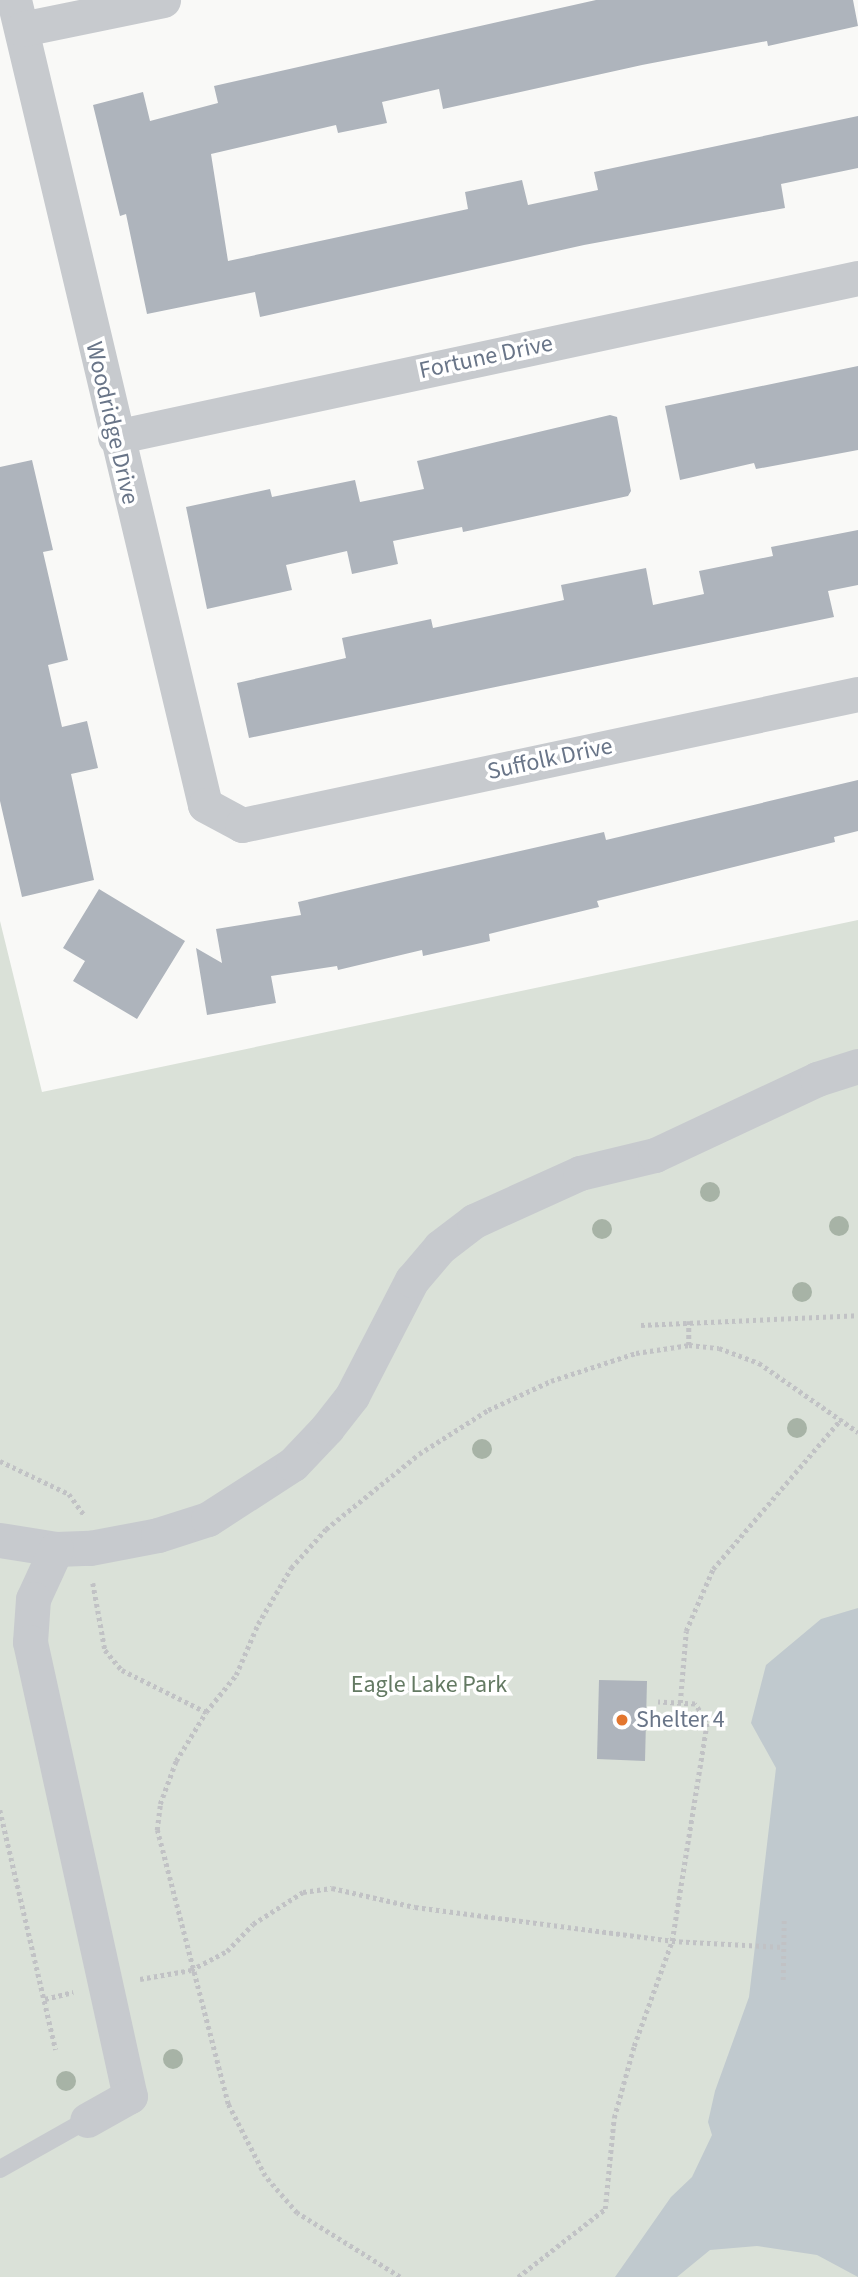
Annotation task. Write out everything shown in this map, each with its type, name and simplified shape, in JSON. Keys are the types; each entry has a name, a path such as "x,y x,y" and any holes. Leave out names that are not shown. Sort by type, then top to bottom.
{"street":[{"path":"18,15 163,0"},
{"name":"Woodridge Drive","path":"18,15 115,436 205,805 242,825"},
{"name":"Fortune Drive","path":"115,436 858,278"},
{"name":"Suffolk Drive","path":"242,825 858,694"},
{"path":"0,1540 73,1549 158,1535 208,1519 293,1464 352,1396 412,1280 440,1247 474,1221 580,1172 655,1155 817,1079 858,1066"},
{"path":"73,1549 33,1600 30,1642 130,2096 87,2120"}],"lane":[{"path":"0,2169 87,2120"}],"path":[{"path":"641,1325 858,1315"},
{"path":"689,1321 689,1345"},
{"path":"400,2277 297,2213 265,2176 229,2104 191,1970 157,1830 160,1804 176,1761 206,1712 236,1675 258,1624 291,1569 326,1529 419,1454 488,1410 551,1381 636,1353 689,1345 719,1348 759,1363 858,1432"},
{"path":"680,1703 686,1631 713,1569 841,1419"},
{"path":"0,1461 69,1494 83,1508 73,1549 105,1650 122,1670 206,1712"},
{"path":"518,2277 605,2209 614,2119 634,2046 672,1941 707,1722 695,1704 657,1702"},
{"path":"0,1810 57,2050"},
{"path":"105,1985 191,1970 228,1951 254,1924 303,1892 332,1888 415,1908 672,1941 783,1947"},
{"path":"783,1980 784,1919"}],"green space":[{"name":"Eagle Lake Park","path":"858,920 858,2277 0,2277 0,921 42,1092"}],"shaded area":[{"path":"858,1608 858,2277 817,2255 757,2246 710,2250 677,2277 615,2277 671,2197 692,2177 712,2135 708,2122 715,2091 749,1997 776,1768 751,1723 766,1665 821,1619"}],"building":[{"path":"596,0 853,0 858,26 768,46 767,41 642,65 443,109 439,89 382,102 387,123 338,133 336,125 211,154 228,261 468,209 465,192 522,180 528,205 598,190 594,172 858,116 858,168 781,184 785,208 584,245 260,317 255,292 147,314 126,214 120,216 93,105 143,92 150,121 218,103 214,86"},
{"path":"858,366 858,450 756,469 754,463 680,480 665,406"},
{"path":"610,415 617,417 631,491 628,496 463,532 462,527 393,541 398,564 352,574 347,551 286,565 292,590 207,609 186,507 270,489 272,497 355,480 360,502 424,489 417,461"},
{"path":"32,460 53,550 43,552 68,660 48,665 62,727 87,721 98,768 71,774 94,880 22,897 0,801 0,467"},
{"path":"858,530 858,585 828,591 834,617 249,738 237,683 346,658 342,638 431,619 433,628 564,600 561,585 646,568 653,605 704,594 699,571 773,556 771,547"},
{"path":"858,780 858,831 834,837 835,842 597,901 599,907 489,934 490,941 423,956 422,950 338,970 337,966 271,976 276,1003 207,1015 196,948 222,963 216,929 301,915 298,902 405,877 604,832 606,840"},
{"path":"99,889 185,941 137,1019 73,981 85,961 63,948"},
{"name":"Shelter 4","path":"599,1680 647,1681 645,1761 597,1759"}],"place":[{"name":"Shelter 4","path":"622,1720"}]}
